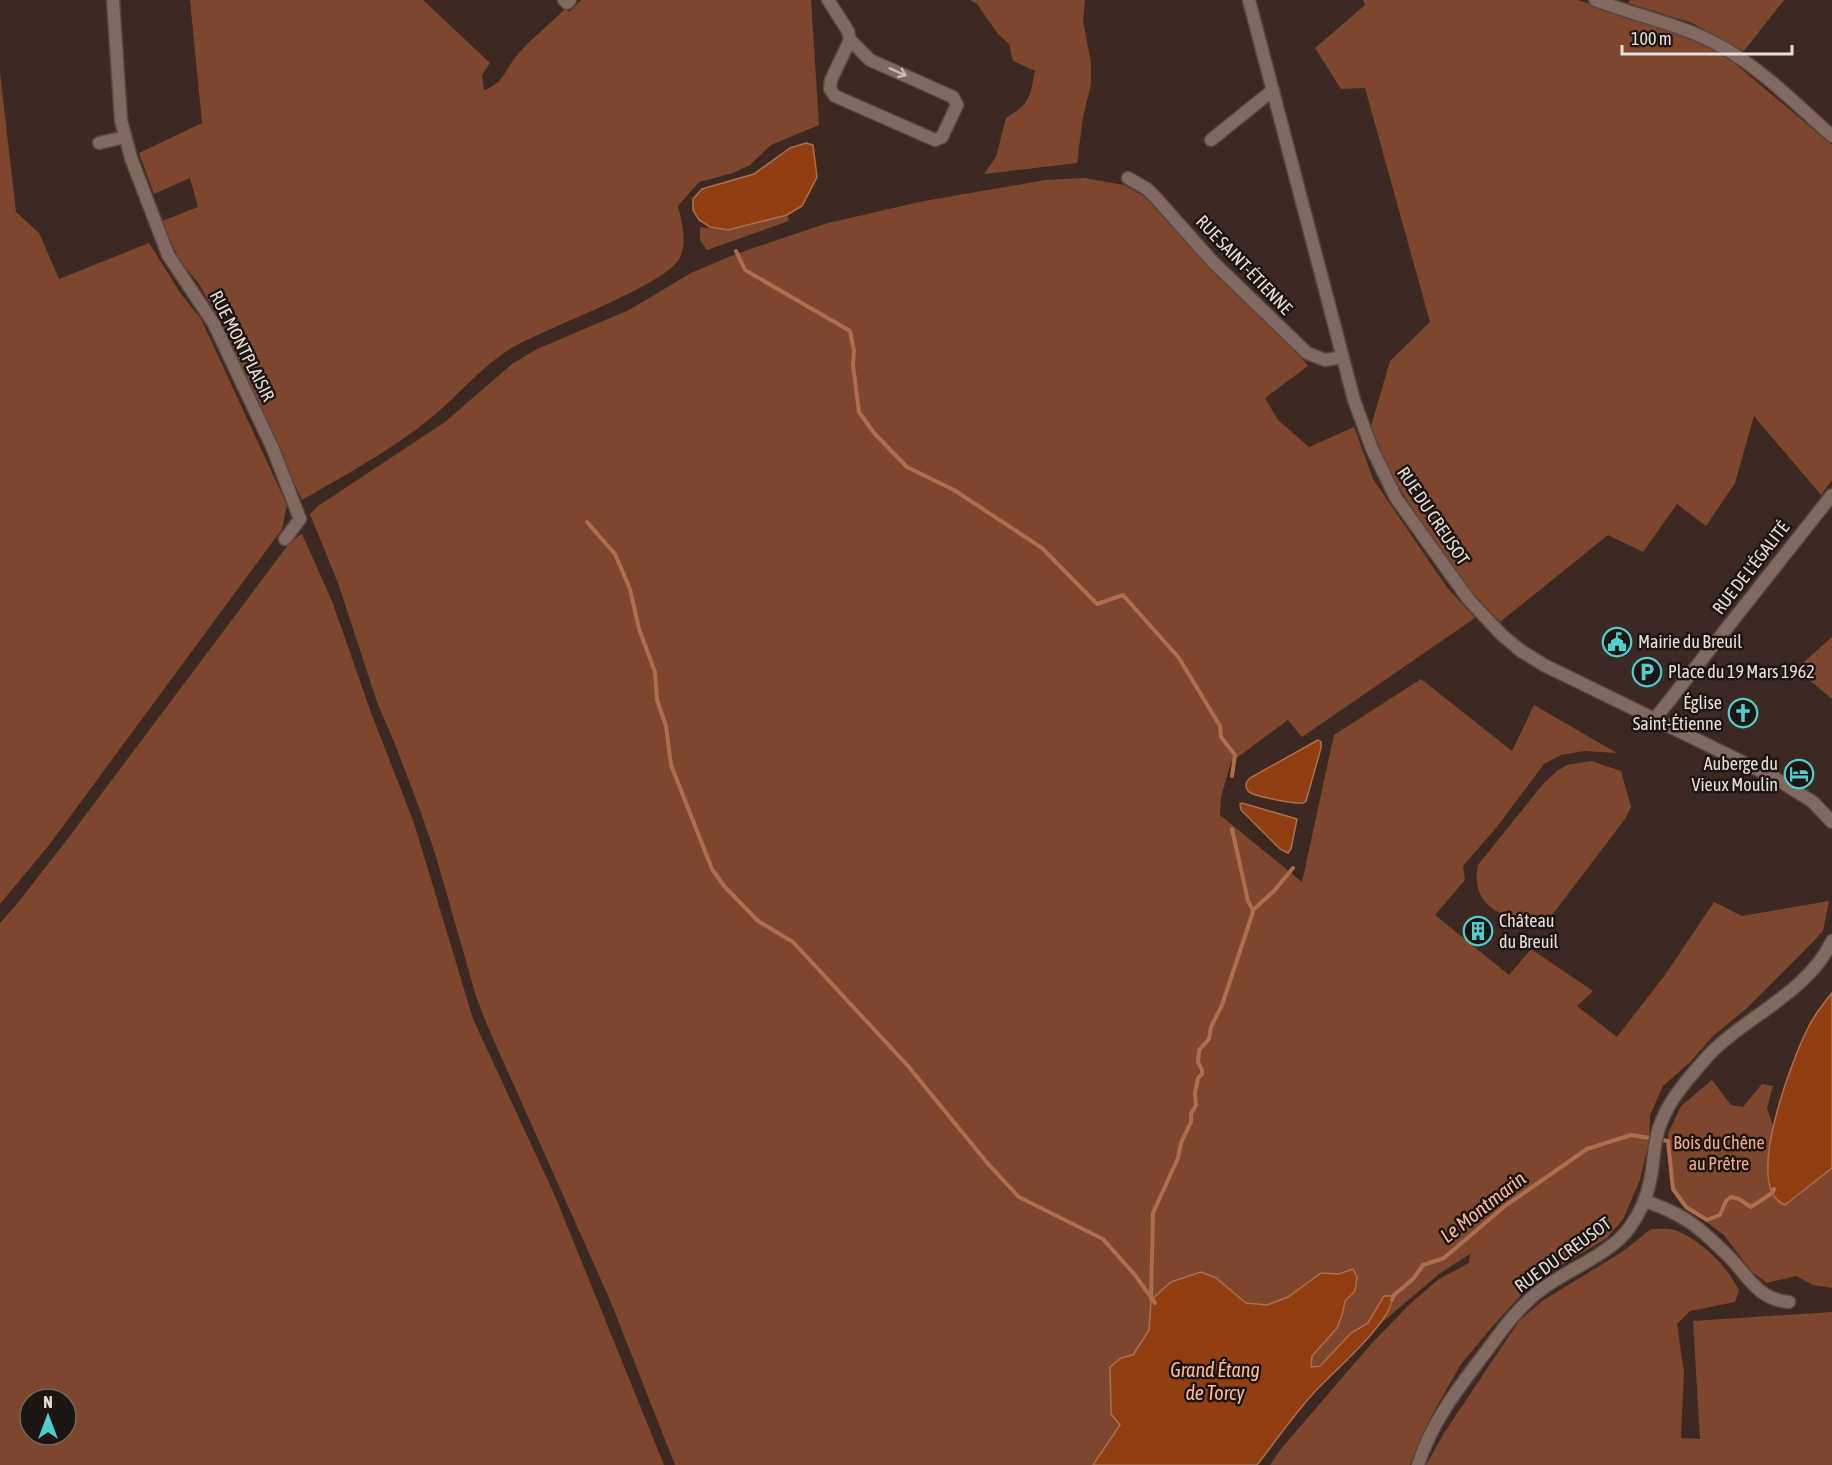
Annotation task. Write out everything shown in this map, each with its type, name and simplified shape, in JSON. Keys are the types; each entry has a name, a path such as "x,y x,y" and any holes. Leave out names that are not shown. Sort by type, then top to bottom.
{"street":[{"name":"RUE MONTPLAISIR","path":"112,0 121,120 131,158 168,255 214,324 284,475 300,519 285,539"},
{"path":"564,0 567,3 570,0"},
{"path":"828,0 848,31 850,40 870,60 953,98 957,105 942,137 934,140 835,96 830,89 831,80 850,40"},
{"name":"RUE DU CREUSOT","path":"1249,0 1362,426 1383,474 1413,524 1483,618 1521,651 1544,665 1775,778 1814,802 1832,822"},
{"path":"1594,0 1687,31 1723,47 1753,68 1832,136"},
{"path":"1211,140 1273,90"},
{"path":"99,143 125,137"},
{"name":"RUE SAINT-ÉTIENNE","path":"1128,178 1147,189 1212,261 1307,353 1325,360 1343,357"},
{"name":"RUE DE L'ÉGALITÉ","path":"1654,720 1832,495"},
{"name":"RUE DU CREUSOT","path":"1418,1465 1424,1445 1445,1408 1505,1326 1541,1289 1606,1250 1629,1228 1644,1201 1650,1181 1658,1130 1665,1113 1683,1085 1710,1054 1798,984 1826,953 1832,941"},
{"path":"1644,1201 1691,1222 1725,1252 1748,1281 1761,1293 1780,1301 1790,1302"}],"green space":[{"path":"190,0 423,0 490,63 482,75 484,90 501,79 524,47 565,9 569,12 581,0 811,0 819,125 771,145 750,165 733,173 699,182 678,206 683,233 682,253 669,269 652,281 604,306 515,346 482,370 442,408 402,440 302,500 221,322 199,284 179,260 162,221 198,207 190,178 154,194 139,153 202,123"},
{"path":"970,0 1085,0 1083,21 1091,63 1091,84 1083,117 1077,163 984,174 996,157 1006,118 1028,99 1035,71 1013,61 1009,44 998,34 977,4"},
{"path":"1363,0 1578,0 1677,34 1710,48 1733,62 1832,145 1832,480 1821,495 1754,416 1735,483 1706,526 1677,504 1643,552 1608,535 1500,622 1463,583 1389,471 1371,426 1390,361 1430,322 1365,88 1341,89 1315,48 1365,5"},
{"path":"1630,0 1784,0 1744,51 1692,23 1628,3"},
{"path":"0,73 16,212 39,233 59,279 149,243 181,294 201,319 287,505 282,529 49,845 0,904"},
{"path":"1084,178 1124,185 1147,198 1297,353 1308,366 1265,398 1278,420 1309,447 1354,427 1373,479 1446,586 1475,618 1302,737 1288,720 1231,762 1221,797 1220,815 1302,882 1334,735 1421,679 1512,751 1534,705 1617,753 1584,751 1561,755 1544,764 1496,828 1463,866 1465,880 1435,915 1509,975 1531,949 1593,991 1577,1006 1617,1037 1665,975 1714,902 1742,916 1829,901 1823,931 1747,1008 1713,1036 1690,1062 1663,1086 1650,1115 1649,1141 1640,1180 1623,1219 1607,1238 1533,1282 1493,1326 1461,1364 1432,1415 1410,1465 1270,1465 1281,1449 1372,1343 1412,1302 1439,1279 1469,1263 1470,1254 1439,1274 1379,1325 1393,1303 1384,1296 1368,1323 1351,1333 1320,1366 1311,1368 1312,1356 1337,1328 1345,1301 1355,1291 1339,1274 1321,1273 1288,1297 1267,1305 1246,1303 1216,1278 1151,1300 1149,1329 1133,1355 1121,1358 1120,1425 1093,1465 675,1465 610,1300 487,1025 476,996 435,853 377,702 338,583 310,514 318,506 445,422 512,364 537,349 629,310 691,273 736,254 828,223 924,201 1046,180"},
{"path":"787,215 789,221 707,250 700,240 700,227 728,230"},
{"path":"302,534 332,601 370,710 414,823 473,1019 555,1196 664,1465 0,1465 0,923 69,837 291,541"},
{"path":"1832,637 1832,699 1796,669"},
{"path":"1591,761 1621,771 1631,807 1625,819 1546,923 1519,919 1495,910 1486,903 1480,893 1477,881 1478,865 1543,784 1557,771 1567,765"},
{"name":"Bois du Chêne au Prêtre","path":"1712,1080 1731,1105 1743,1107 1762,1084 1773,1086 1767,1108 1773,1126 1768,1165 1797,1197 1832,1168 1832,1288 1813,1285 1796,1276 1767,1283 1752,1272 1724,1235 1681,1203 1671,1181 1668,1134 1681,1106"},
{"path":"1651,1229 1675,1230 1694,1240 1712,1254 1727,1271 1739,1290 1735,1302 1690,1311 1677,1324 1684,1372 1681,1438 1700,1439 1693,1321 1832,1312 1832,1465 1426,1465 1444,1433 1519,1321 1542,1301 1622,1252"}],"water":[{"path":"806,143 813,145 817,177 802,206 787,215 728,230 710,227 699,220 693,210 693,199 702,189 754,174 790,148"},
{"path":"1318,740 1321,742 1321,748 1306,801 1298,803 1276,800 1253,794 1247,790 1246,783 1250,778"},
{"path":"1240,804 1297,819 1291,849 1288,853 1280,849 1241,810"},
{"path":"1832,993 1832,1168 1785,1205 1773,1194 1768,1175 1769,1150 1774,1123 1791,1069 1806,1032"},
{"name":"Grand Étang de Torcy","path":"1353,1269 1357,1277 1355,1291 1345,1301 1337,1328 1312,1356 1311,1367 1320,1366 1351,1333 1368,1323 1384,1296 1393,1296 1390,1307 1372,1333 1305,1403 1257,1465 1093,1465 1120,1425 1111,1414 1110,1367 1121,1358 1133,1355 1149,1330 1151,1300 1171,1282 1201,1272 1216,1278 1246,1303 1267,1305 1288,1297 1321,1273 1339,1274"}],"waterway":[{"path":"736,251 745,270 850,331 859,412 874,433 907,467 954,490 1042,548 1097,604 1123,595 1179,658 1220,726 1221,737 1235,755 1232,776"},
{"path":"587,522 615,554 630,589 639,629 655,672 657,700 666,726 671,765 712,869 724,886 758,921 793,942 908,1066 989,1165 1019,1197 1103,1239 1135,1275 1155,1303"},
{"path":"1151,1299 1153,1213 1178,1158 1181,1143 1191,1122 1191,1114 1196,1105 1195,1093 1198,1078 1202,1074 1198,1062 1199,1050 1209,1039 1211,1027 1222,1005 1253,910 1248,901 1232,829"},
{"path":"1253,910 1274,891 1293,868"},
{"name":"Le Montmarin","path":"1392,1300 1394,1295 1413,1279 1423,1265 1444,1258 1505,1206 1587,1149 1631,1135 1668,1141 1673,1189 1686,1207 1707,1220 1720,1215 1726,1201 1731,1197 1751,1207 1772,1193 1774,1189"}],"place":[{"name":"Mairie du Breuil","path":"1617,642"},
{"name":"Place du 19 Mars 1962","path":"1647,672"},
{"name":"Église Saint-Étienne","path":"1743,713"},
{"name":"Auberge du Vieux Moulin","path":"1799,774"},
{"name":"Château du Breuil","path":"1478,931"}]}
